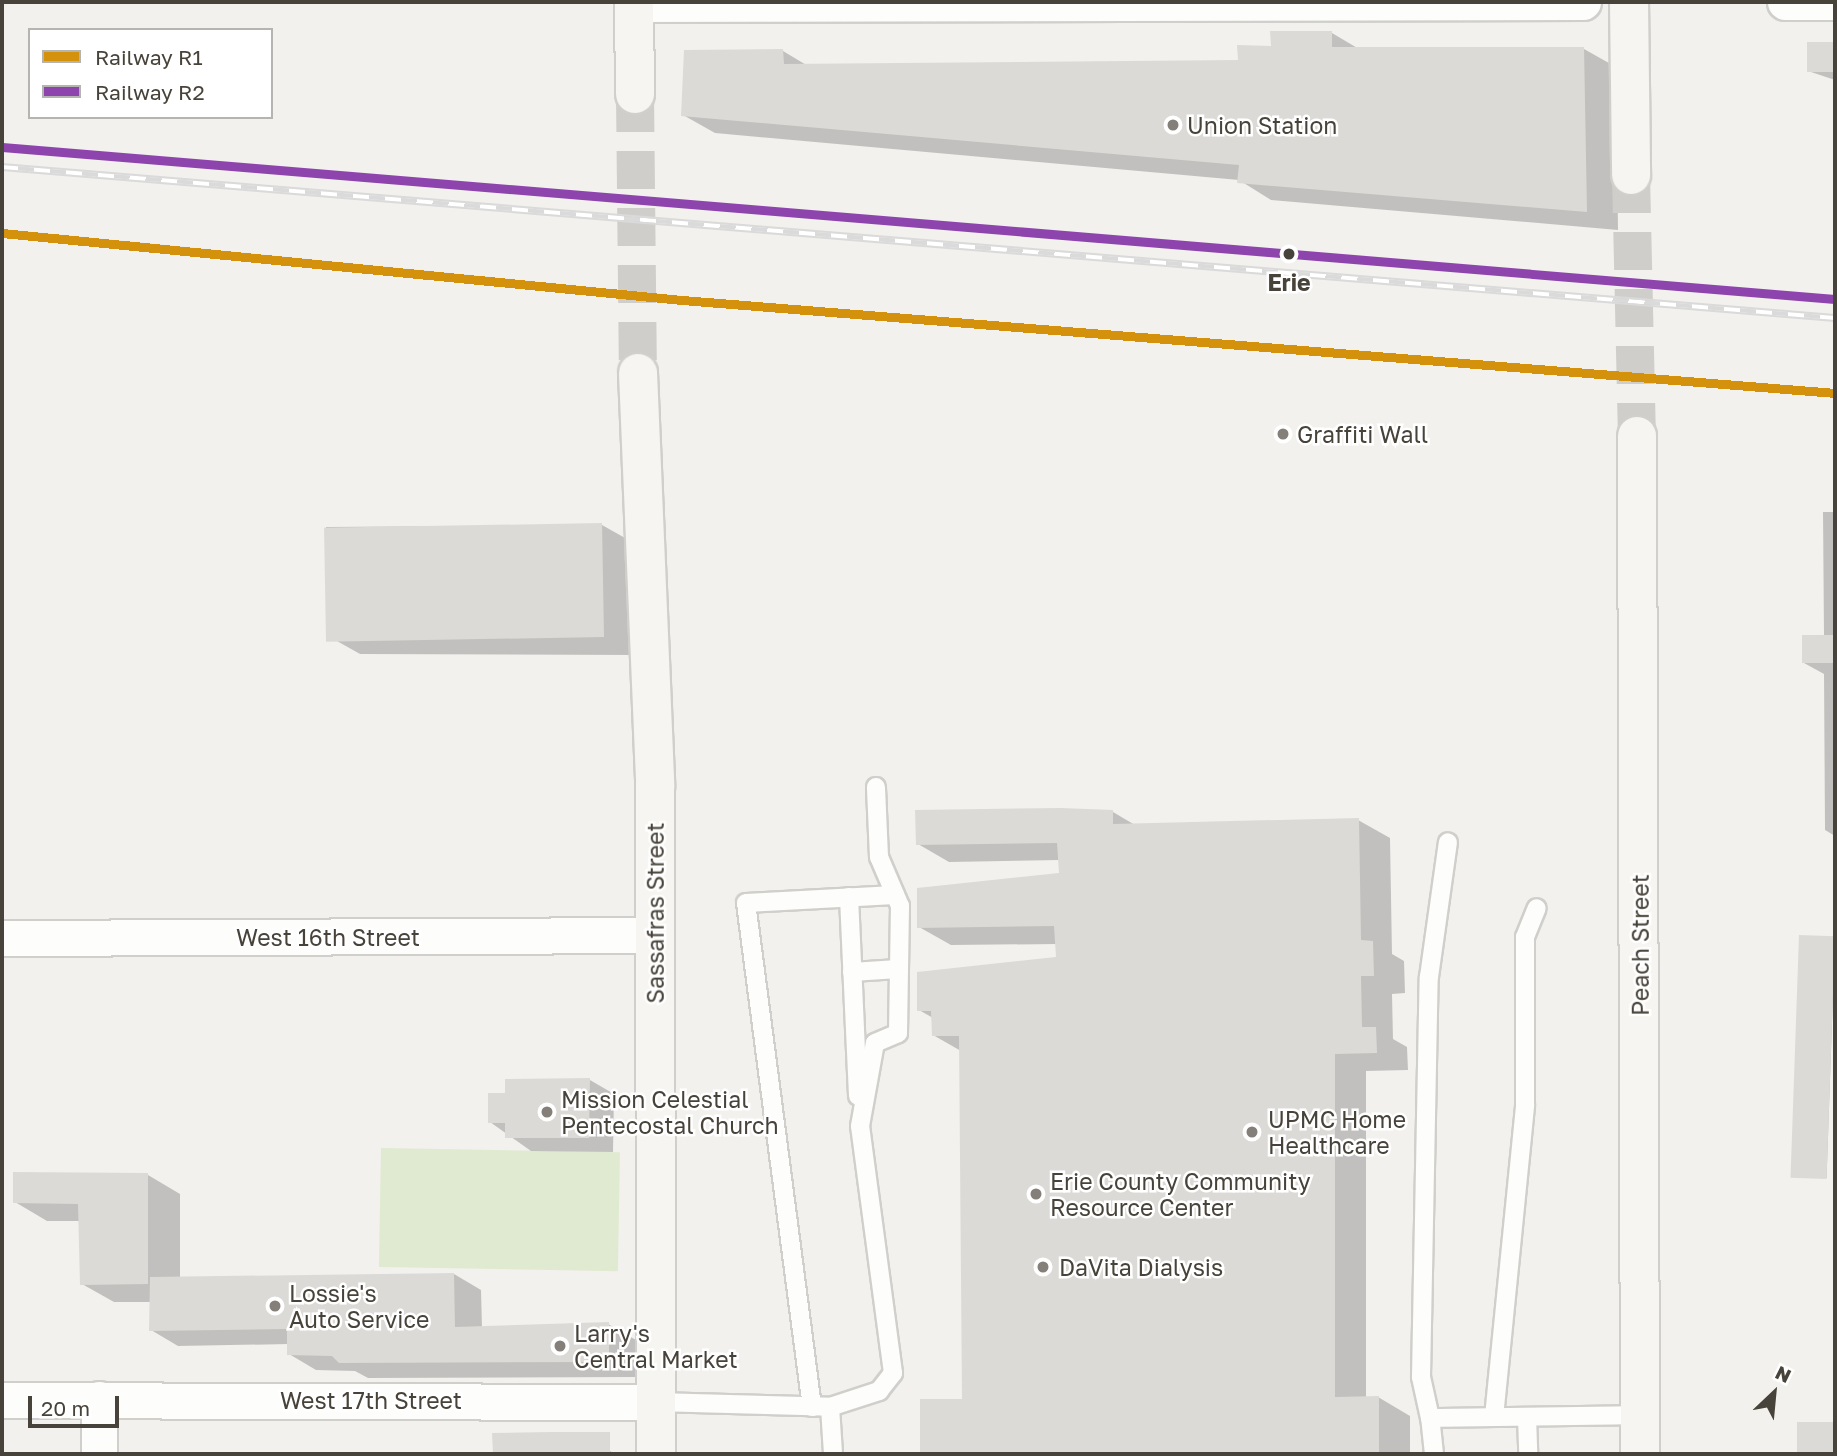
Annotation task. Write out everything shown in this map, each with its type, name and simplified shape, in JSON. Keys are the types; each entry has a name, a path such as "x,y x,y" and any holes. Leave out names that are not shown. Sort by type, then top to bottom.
{"main road":[{"path":"1629,2 1631,175"},
{"path":"634,3 635,94"},
{"name":"Sassafras Street","path":"638,373 655,936 656,1454"},
{"name":"Peach Street","path":"1637,436 1640,1454"}],"street":[{"path":"634,3 1583,2"},
{"path":"1785,2 1835,2"},
{"name":"West 16th Street","path":"2,938 655,936"},
{"path":"99,1399 99,1454"},
{"name":"West 17th Street","path":"2,1400 656,1402"}],"lane":[{"path":"860,1126 875,1043 898,1033 895,895 879,856 876,787"},
{"path":"1434,1454 1421,1377 1428,990 1448,842"},
{"path":"812,1407 746,903 895,895"},
{"path":"656,1402 830,1407 879,1391 894,1373 860,1126 849,897"},
{"path":"1494,1417 1525,1105 1525,937 1537,908"},
{"path":"852,972 898,970"},
{"path":"830,1407 833,1454"},
{"path":"1430,1418 1640,1415"},
{"path":"1527,1417 1528,1454"}],"green space":[{"path":"381,1148 620,1152 618,1271 379,1267"}],"building":[{"name":"Union Station","path":"1270,31 1332,31 1332,47 1584,47 1587,212 1237,183 1239,165 681,116 684,50 783,49 784,64 1238,60 1237,45 1271,46"},
{"path":"1807,42 1835,42 1835,72 1807,72"},
{"path":"602,523 604,637 326,642 324,528"},
{"path":"1802,635 1835,635 1835,663 1802,663"},
{"path":"915,810 1113,810 1113,824 1359,818 1361,940 1373,941 1374,976 1361,976 1362,1027 1376,1027 1377,1053 1335,1054 1335,1397 1379,1396 1379,1454 920,1454 920,1399 962,1399 959,1036 932,1036 931,1011 917,1011 917,972 1056,957 1054,926 917,928 917,888 1059,873 1057,843 916,845"},
{"path":"1799,935 1835,936 1826,1179 1791,1178"},
{"path":"590,1078 589,1138 505,1138 505,1123 488,1123 488,1093 505,1093 505,1079"},
{"path":"13,1172 148,1173 148,1284 80,1285 78,1204 13,1203"},
{"path":"454,1273 455,1327 609,1322 609,1362 339,1363 332,1356 287,1355 287,1329 149,1331 150,1277"},
{"path":"1797,1422 1835,1422 1835,1454 1797,1454"},
{"path":"610,1432 610,1454 493,1454 492,1433"}],"tunnel":[{"path":"635,94 638,373"},
{"path":"1631,175 1637,436"}],"railway":[{"path":"2,167 1835,318"},
{"path":"2,233 682,300 1835,393"}],"rail line":[{"name":"R2","path":"2,147 1835,299"},
{"name":"R1","path":"2,233 682,300 1835,393"}],"place":[{"name":"Union Station","path":"1173,125"},
{"name":"Erie","path":"1289,254"},
{"name":"Graffiti Wall","path":"1283,434"},
{"name":"Mission Celestial Pentecostal Church","path":"547,1112"},
{"name":"UPMC Home Healthcare","path":"1252,1132"},
{"name":"Erie County Community Resource Center","path":"1036,1194"},
{"name":"DaVita Dialysis","path":"1043,1267"},
{"name":"Lossie's Auto Service","path":"275,1306"},
{"name":"Larry's Central Market","path":"560,1346"}]}
